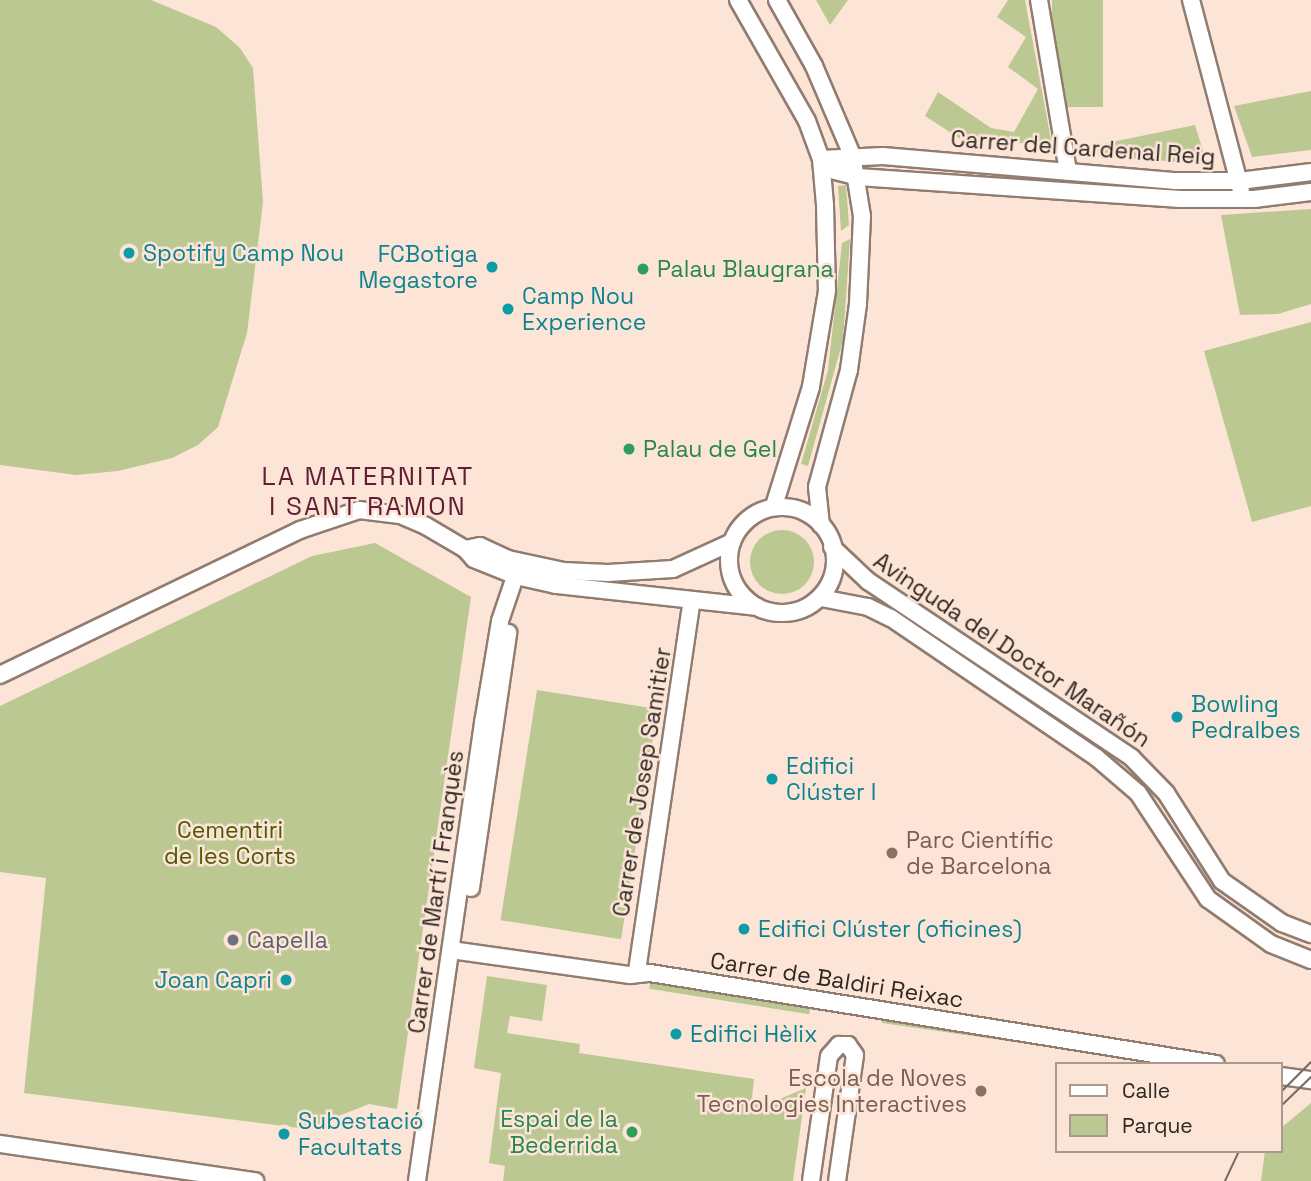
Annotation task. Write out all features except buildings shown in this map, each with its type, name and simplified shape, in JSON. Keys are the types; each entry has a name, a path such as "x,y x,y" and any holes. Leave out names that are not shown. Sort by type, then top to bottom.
{"street":[{"path":"738,0 792,91 822,164 827,291 811,387 774,506"},
{"path":"0,675 300,530 359,510 400,515 465,549 480,546 518,569 692,600 757,607 777,613 793,612 821,598 832,579 832,547 821,525 817,487 849,370 858,304 862,237 858,177 852,155 814,66 777,0"},
{"path":"1039,0 1068,172"},
{"path":"1191,0 1243,199"},
{"name":"Carrer del Cardenal Reig","path":"822,164 852,155 1068,172 1239,181 1311,173"},
{"name":"Carrer del Cardenal Reig","path":"822,164 858,177 1180,199 1243,199 1311,192"},
{"path":"757,607 734,582 732,542 741,525 755,512 774,506 795,509 821,525"},
{"path":"518,569 608,573 673,569 732,542"},
{"name":"Avinguda del Doctor Marañón","path":"832,547 868,581 1143,766 1166,793 1222,881 1282,923 1311,934"},
{"name":"Carrer de Martí i Franquès","path":"417,1181 509,628 506,611 518,569"},
{"name":"Avinguda del Doctor Marañón","path":"821,598 868,607 891,618 1097,758 1138,793 1208,899 1271,944 1311,960"},
{"name":"Carrer de Josep Samitier","path":"637,971 692,600"},
{"name":"Carrer de Martí i Franquès","path":"428,1181 456,951"},
{"name":"Carrer de Baldiri Reixac","path":"456,951 630,975 637,971 1204,1062"},
{"path":"811,1181 829,1056 839,1045 848,1045 855,1055 837,1181"},
{"path":"1284,1076 1311,1080"},
{"path":"0,1144 255,1181"}],"green space":[{"name":"Spotify Camp Nou","path":"0,0 151,0 216,27 240,48 253,68 263,202 247,333 218,427 198,445 172,458 118,471 76,475 0,465"},
{"path":"816,0 848,0 830,25"},
{"path":"1008,0 1025,0 1052,145 962,140 925,116 938,92 991,128 1014,132 1038,89 1008,67 1026,37 997,17"},
{"path":"1052,0 1103,0 1103,107 1052,107"},
{"path":"1311,91 1311,150 1252,157 1234,106"},
{"path":"1195,125 1207,164 1099,156 1097,145"},
{"path":"846,185 849,225 841,231 838,186"},
{"path":"1311,209 1311,304 1278,314 1240,315 1221,215"},
{"path":"850,239 843,340 808,466 801,464 828,370 842,243"},
{"path":"1311,322 1311,506 1252,522 1204,351"},
{"path":"782,530 800,536 808,544 814,562 808,580 800,588 782,594 764,588 756,580 750,562 756,544 764,536"},
{"name":"Cementiri de les Corts","path":"375,543 471,597 397,1109 369,1104 306,1129 24,1093 46,878 0,872 0,706 312,556"},
{"path":"537,690 657,709 621,939 501,920"},
{"name":"Espai de la Bederrida","path":"487,976 547,985 542,1021 510,1016 507,1033 580,1044 579,1053 754,1079 752,1098 775,1101 806,1088 793,1181 503,1181 505,1166 489,1163 501,1073 474,1068"},
{"path":"651,978 811,1003 809,1014 649,989"},
{"path":"883,1015 1116,1047 1112,1056 882,1023"},
{"path":"1311,1103 1311,1181 1261,1181 1265,1153 1283,1153 1283,1126"}],"tram line":[{"path":"1283,1090 1311,1062"},
{"path":"1283,1104 1311,1077"},
{"path":"1225,1181 1238,1153"}],"place":[{"name":"Spotify Camp Nou","path":"129,253"},
{"name":"FCBotiga Megastore","path":"492,267"},
{"name":"Palau Blaugrana","path":"643,269"},
{"name":"Camp Nou Experience","path":"508,309"},
{"name":"Palau de Gel","path":"629,449"},
{"name":"Bowling Pedralbes","path":"1177,717"},
{"name":"Edifici Clúster I","path":"772,779"},
{"name":"Parc Científic de Barcelona","path":"892,853"},
{"name":"Edifici Clúster (oficines)","path":"744,929"},
{"name":"Capella","path":"233,940"},
{"name":"Joan Capri","path":"286,980"},
{"name":"Edifici Hèlix","path":"676,1034"},
{"name":"Escola de Noves Tecnologies Interactives","path":"981,1091"},
{"name":"Espai de la Bederrida","path":"632,1132"},
{"name":"Subestació Facultats","path":"284,1134"}],"district":[{"name":"LA MATERNITAT I SANT RAMON","path":"368,492"}]}
